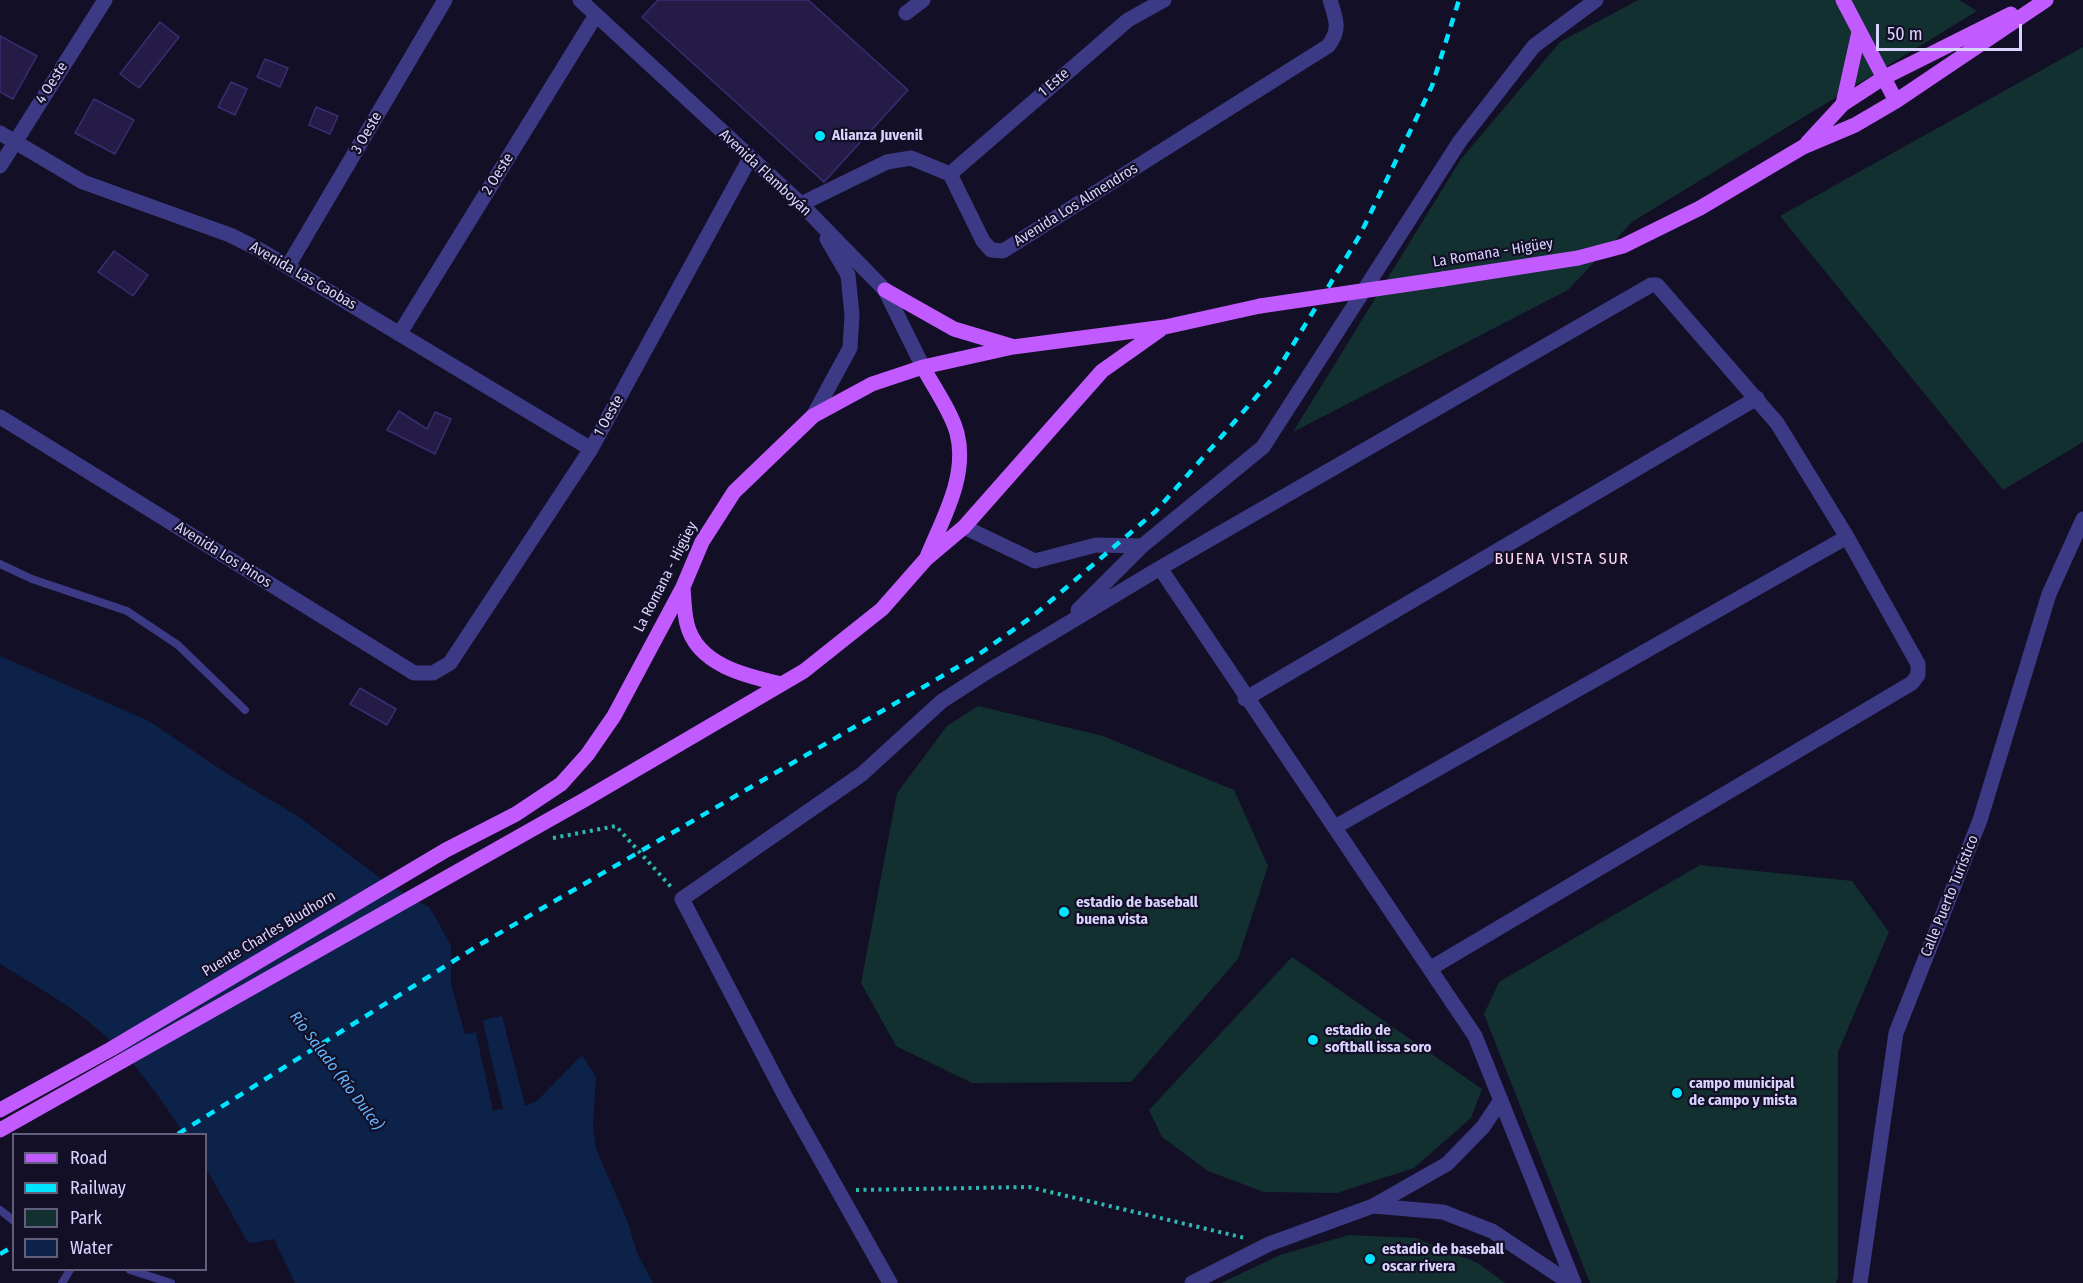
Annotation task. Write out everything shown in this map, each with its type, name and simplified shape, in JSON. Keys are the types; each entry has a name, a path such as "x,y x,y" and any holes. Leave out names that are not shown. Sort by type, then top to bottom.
{"main road":[{"path":"1843,0 1896,102"},
{"name":"La Romana - Higüey","path":"1803,147 1843,104 1883,78 2039,0"},
{"name":"La Romana - Higüey","path":"446,850 516,814 561,784 587,755 614,716 682,587 702,542 734,492 813,416 872,384 923,368 1013,347 1165,327 1260,306 1578,258 1623,246 1700,208 1803,147 1855,125 1896,102 2046,0"},
{"path":"1843,104 1859,32"},
{"path":"885,290 954,329 1013,347"},
{"name":"La Romana - Higüey","path":"0,1130 122,1063 804,671 882,609 926,560 964,527 1101,371 1165,327"},
{"path":"923,368 956,432 961,460 954,494 926,560"},
{"path":"682,587 688,626 704,654 746,676 781,684"},
{"name":"Puente Charles Bludhorn","path":"0,1110 111,1049 446,850"}],"street":[{"name":"4 Oeste","path":"0,166 105,0"},
{"name":"3 Oeste","path":"288,266 445,0"},
{"name":"Avenida Flamboyán","path":"580,0 801,204 885,290 923,368"},
{"path":"906,13 923,0"},
{"name":"1 Este","path":"950,174 1128,20 1164,0"},
{"name":"Avenida Los Almendros","path":"950,174 983,241 991,250 1003,251 1328,46 1336,36 1338,23 1330,0"},
{"path":"1063,625 1142,546 1263,447 1460,141 1534,46 1596,0"},
{"name":"2 Oeste","path":"400,333 596,15"},
{"name":"Avenida Las Caobas","path":"0,133 83,182 230,235 288,266 591,449"},
{"name":"1 Oeste","path":"450,663 591,449 750,158"},
{"path":"801,204 886,162 911,158 950,174"},
{"path":"813,416 850,348 852,315 848,276 819,223"},
{"path":"890,1283 840,1190 786,1098 682,899 862,774 942,701 1063,625 1651,285 1663,288 1777,423 1847,537 1918,664 1918,675 1912,683 1431,968"},
{"path":"1245,699 1757,398"},
{"name":"Avenida Los Pinos","path":"0,417 414,673 433,674 450,663"},
{"name":"Calle Puerto Turístico","path":"1860,1283 1896,1033 1980,820 2049,594 2083,519"},
{"path":"964,527 1035,561 1096,545 1142,546"},
{"path":"1335,827 1847,537"},
{"path":"1160,568 1245,699 1335,827 1475,1036 1572,1283"},
{"path":"1192,1283 1269,1244 1373,1206 1447,1164 1483,1127 1501,1100"},
{"path":"1373,1206 1443,1212 1492,1231 1572,1283"}],"lane":[{"path":"0,564 32,579 127,611 178,645 245,710"},
{"path":"0,1210 12,1219"},
{"path":"136,1271 171,1283"}],"path":[{"path":"546,839 616,826 682,899"},
{"path":"840,1190 1029,1187 1269,1244"}],"green space":[{"path":"1638,0 1959,0 1977,11 1632,222 1568,290 1293,432 1461,159 1560,42"},
{"path":"2083,47 2083,442 2003,490 1780,216"},
{"name":"estadio de baseball buena vista","path":"978,706 1103,736 1234,790 1268,866 1238,959 1131,1082 972,1083 896,1046 861,983 897,793 947,726"},
{"name":"campo municipal de campo y mista","path":"1700,865 1852,881 1889,932 1838,1052 1838,1277 1836,1283 1590,1283 1484,1014 1499,982"},
{"name":"estadio de softball issa soro","path":"1292,957 1482,1089 1471,1118 1414,1168 1337,1193 1264,1192 1208,1171 1162,1137 1149,1110"},
{"name":"estadio de baseball oscar rivera","path":"1349,1235 1416,1238 1478,1263 1505,1283 1221,1283 1280,1255"}],"water":[{"name":"Río Salado (Río Dulce)","path":"0,656 149,721 226,773 299,817 383,880 430,908 451,946 451,984 465,1034 485,1031 483,1020 502,1016 525,1106 537,1101 582,1055 596,1077 593,1125 596,1149 627,1220 637,1253 653,1283 295,1283 274,1239 252,1243 247,1241 207,1170 207,1133 183,1133 146,1080 112,1042 64,1003 0,964"}],"pier":[{"path":"485,1031 503,1109 493,1111 476,1033"}],"building":[{"name":"Alianza Juvenil","path":"658,0 808,0 908,90 824,182 642,17"},
{"path":"160,22 179,37 139,88 120,74"},
{"path":"0,36 37,56 13,99 0,92"},
{"path":"265,59 288,68 280,87 257,77"},
{"path":"231,82 247,89 235,115 218,107"},
{"path":"94,99 134,120 115,154 75,133"},
{"path":"316,107 338,116 330,134 309,125"},
{"path":"114,251 148,275 133,296 98,272"},
{"path":"399,411 427,429 435,412 451,419 435,454 387,430"},
{"path":"360,688 396,709 387,725 350,704"}],"railway":[{"path":"180,1133 479,945 975,657 1033,616 1156,511 1272,379 1360,235 1432,86 1459,0"},
{"path":"0,1254 12,1247"}],"place":[{"name":"Alianza Juvenil","path":"820,136"},
{"name":"estadio de baseball buena vista","path":"1064,912"},
{"name":"estadio de softball issa soro","path":"1313,1040"},
{"name":"campo municipal de campo y mista","path":"1677,1093"},
{"name":"estadio de baseball oscar rivera","path":"1370,1259"}],"district":[{"name":"BUENA VISTA SUR","path":"1562,560"}]}
